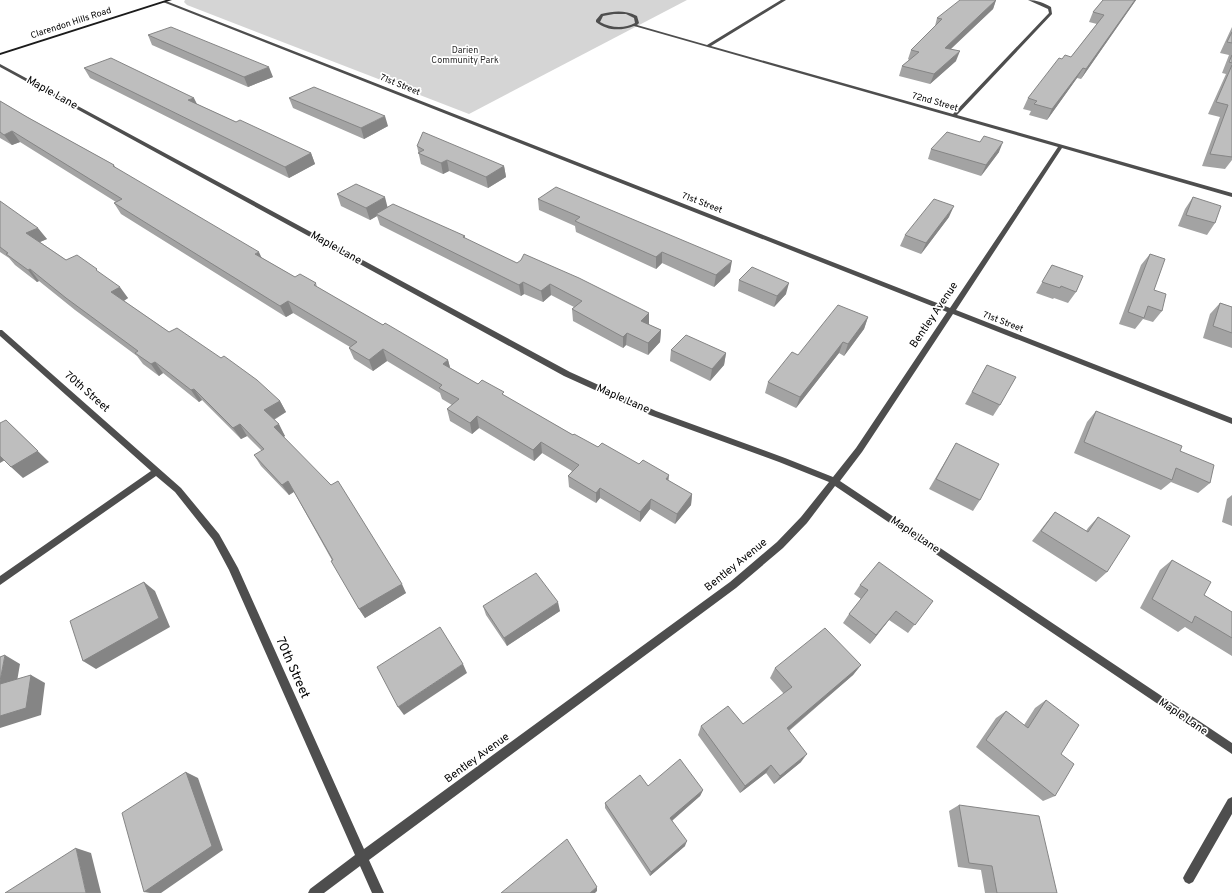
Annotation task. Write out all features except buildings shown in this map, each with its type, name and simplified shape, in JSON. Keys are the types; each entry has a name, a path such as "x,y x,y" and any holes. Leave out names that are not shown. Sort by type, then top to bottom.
{"street":[{"path":"708,46 784,0"},
{"path":"954,116 1019,45 1047,19 1051,13 1050,8 1030,0"},
{"name":"Clarendon Hills Road","path":"0,54 168,1"},
{"name":"71st Street","path":"168,1 1232,421"},
{"path":"627,13 636,17 637,23 634,25 624,28 611,28 601,25 598,20 602,15 627,13"},
{"name":"72nd Street","path":"634,25 1232,195"},
{"name":"Maple Lane","path":"0,65 567,374 653,413 782,460 834,481 1232,749"},
{"name":"Bentley Avenue","path":"314,893 733,585 780,545 859,450 1061,146"},
{"name":"70th Street","path":"0,332 178,490 196,510 216,537 234,568 378,893"},
{"path":"0,581 157,471"},
{"path":"1189,878 1232,803"}],"green space":[{"name":"Darien Community Park","path":"185,0 687,0 469,114 187,5 184,2"}]}
